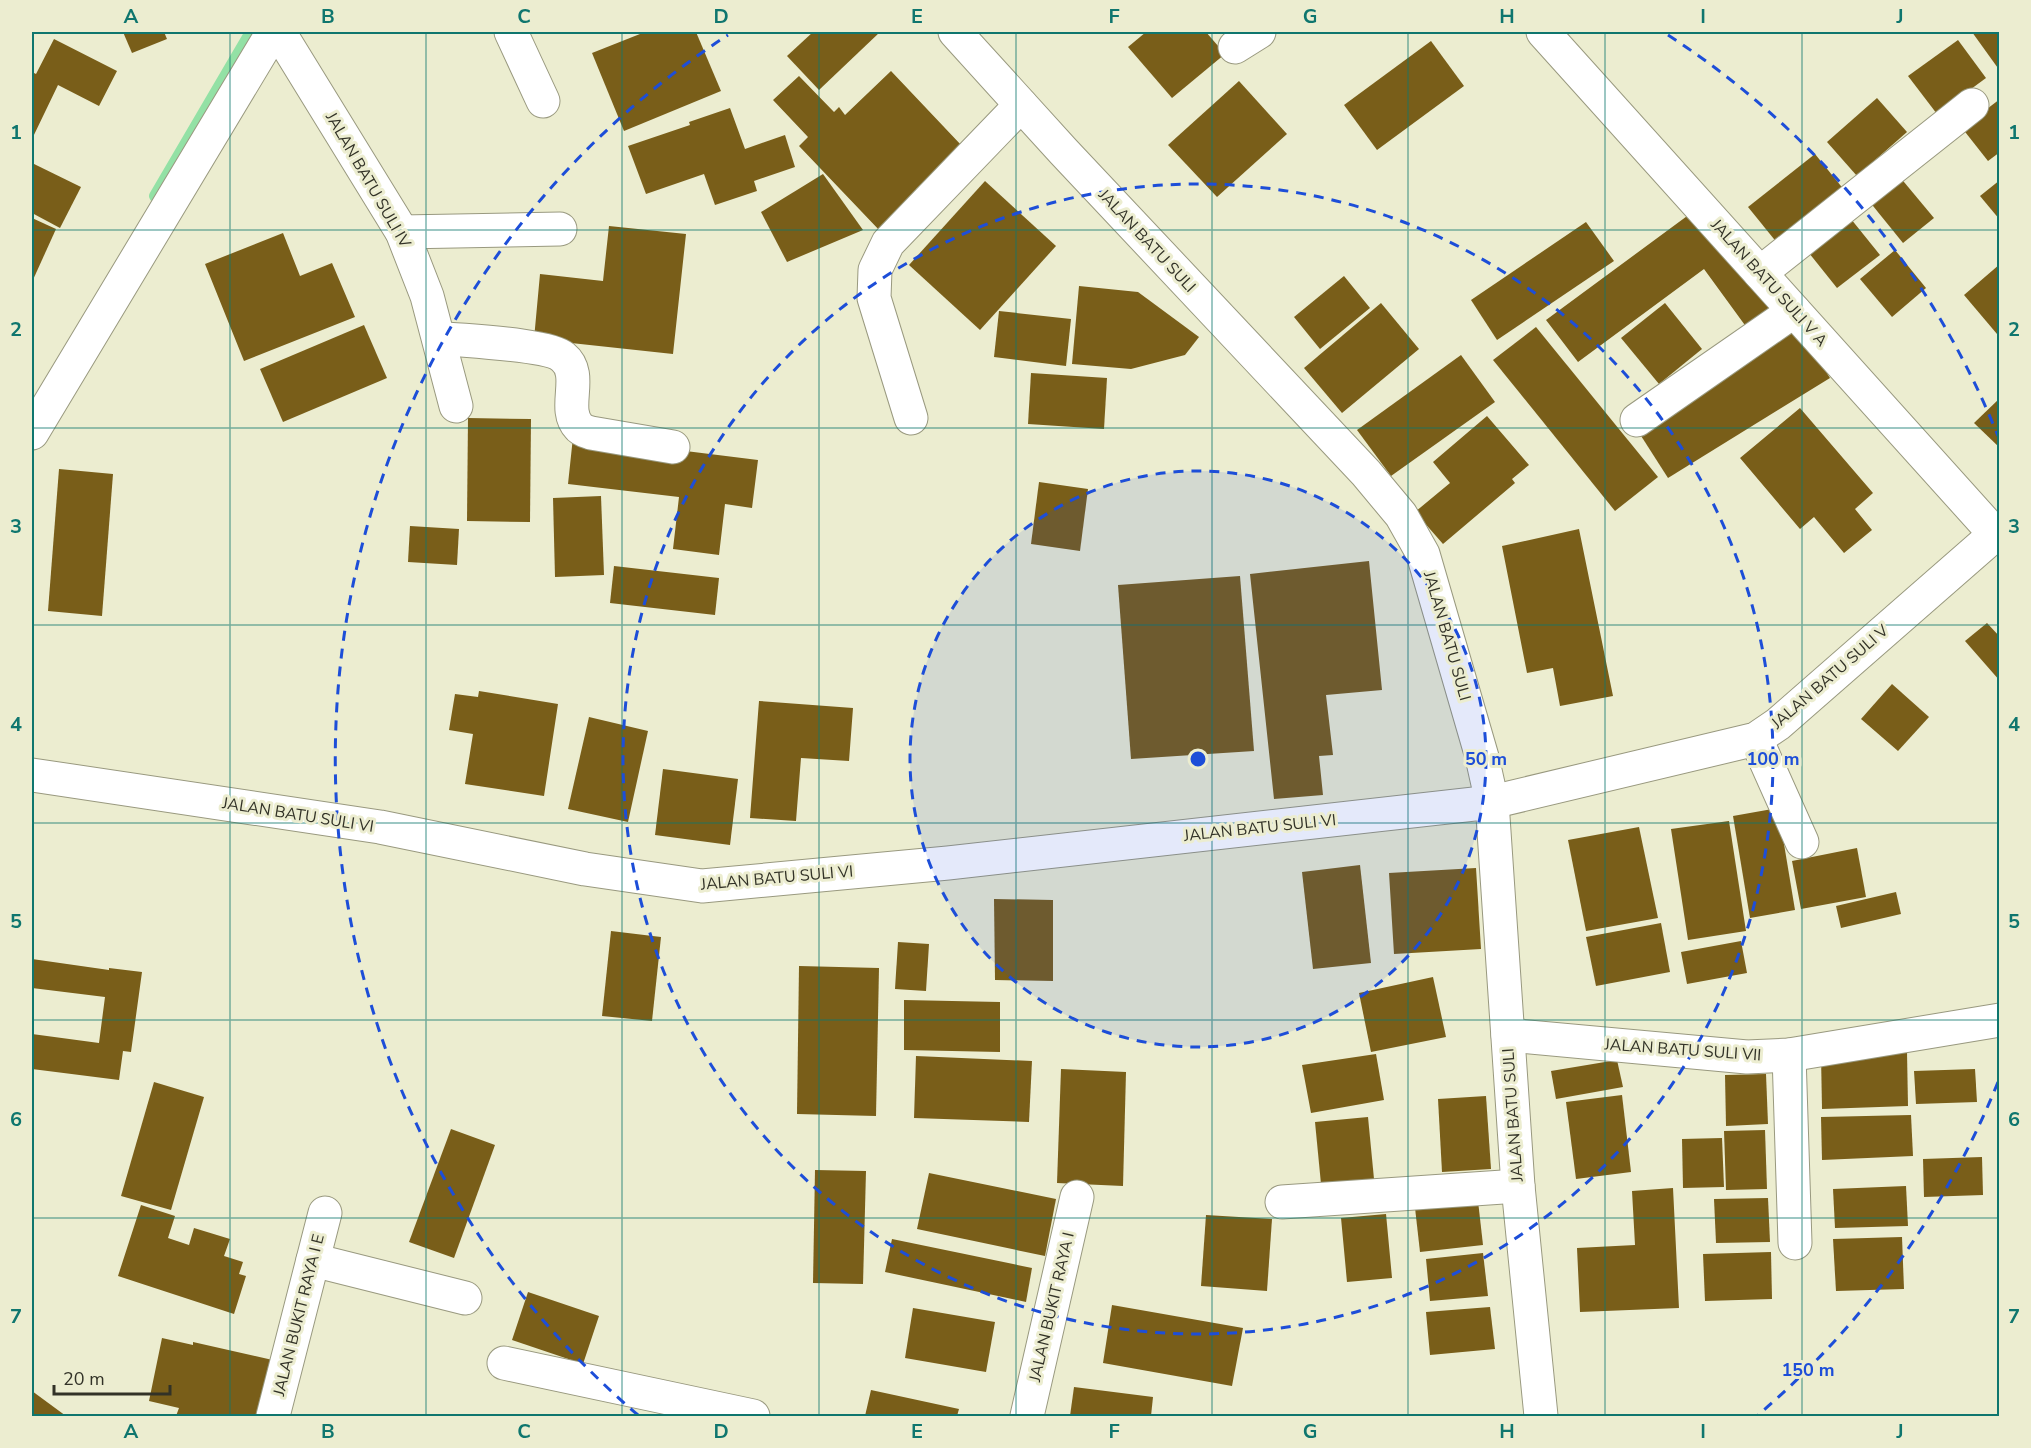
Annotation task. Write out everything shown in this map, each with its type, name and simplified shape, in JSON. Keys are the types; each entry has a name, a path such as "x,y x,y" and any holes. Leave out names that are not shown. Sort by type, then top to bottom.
{"street":[{"path":"32,433 273,32"},
{"name":"JALAN BATU SULI IV","path":"279,32 402,232 427,296 456,406"},
{"path":"511,32 543,101"},
{"name":"JALAN BATU SULI","path":"955,32 1366,473 1401,515 1423,554 1482,757 1492,802 1518,1186 1541,1416"},
{"name":"JALAN BATU SULI V A","path":"1543,32 1997,532"},
{"path":"911,418 874,298 875,270 888,243 1021,105"},
{"path":"1760,273 1972,105"},
{"path":"402,232 560,229"},
{"path":"1637,420 1794,311"},
{"path":"439,338 542,349 562,356 573,371 573,414 579,428 591,433 673,447"},
{"name":"JALAN BATU SULI V","path":"1492,802 1756,739 1778,724 1997,532"},
{"path":"1756,739 1802,842"},
{"name":"JALAN BATU SULI VI","path":"32,775 380,827 585,870 702,886 948,863 1492,802"},
{"name":"JALAN BATU SULI VII","path":"1508,1035 1747,1057 1789,1055 2000,1020"},
{"path":"1789,1055 1795,1243"},
{"path":"1282,1202 1518,1186"},
{"name":"JALAN BUKIT RAYA I","path":"1027,1416 1077,1197"},
{"name":"JALAN BUKIT RAYA I E","path":"273,1416 325,1214"},
{"path":"313,1260 465,1299"},
{"path":"504,1363 753,1416"}],"building":[{"path":"123,32 164,32 167,39 132,53"},
{"path":"645,32 696,32 721,91 624,131 592,53"},
{"path":"813,32 880,32 819,90 787,56"},
{"path":"1146,32 1206,32 1225,54 1172,98 1128,47"},
{"path":"1972,32 2000,32 2000,71"},
{"path":"54,39 117,71 99,106 58,85 32,139 32,72 36,74"},
{"path":"1958,40 1986,78 1937,114 1908,76"},
{"path":"1431,41 1464,86 1377,150 1344,105"},
{"path":"891,71 962,146 916,189 921,194 881,232 799,146 808,137 773,100 799,76 834,112 839,107 845,115"},
{"path":"1239,81 1287,134 1217,197 1168,145"},
{"path":"1877,98 1907,132 1857,176 1827,142"},
{"path":"2000,99 2000,152 1988,161 1962,128"},
{"path":"730,108 745,149 785,135 795,167 754,181 757,191 715,205 704,174 646,194 628,146 690,125 689,122"},
{"path":"1815,154 1845,191 1778,244 1748,207"},
{"path":"32,163 81,187 60,228 32,213"},
{"path":"823,174 863,230 787,262 761,212"},
{"path":"1899,176 1934,218 1903,243 1869,201"},
{"path":"2000,180 2000,220 1980,196"},
{"path":"985,181 1056,246 980,330 909,265"},
{"path":"1698,208 1775,309 1747,328 1704,269 1578,362 1546,320"},
{"path":"32,218 56,229 32,282"},
{"path":"1851,219 1880,255 1837,288 1809,253"},
{"path":"1586,222 1614,261 1497,340 1471,300"},
{"path":"609,226 686,234 673,354 534,339 540,274 603,281"},
{"path":"283,233 300,276 332,263 355,317 244,361 205,264"},
{"path":"1895,250 1926,288 1892,317 1860,279"},
{"path":"2000,264 2000,332 1997,334 1964,295"},
{"path":"1344,276 1370,308 1320,349 1294,317"},
{"path":"1079,286 1138,292 1199,337 1185,355 1131,369 1072,364"},
{"path":"1381,303 1419,349 1342,413 1304,368"},
{"path":"1665,303 1702,349 1659,384 1621,338"},
{"path":"999,311 1071,319 1066,366 994,357"},
{"path":"364,325 387,378 283,422 260,369"},
{"path":"1536,327 1658,477 1615,511 1493,360"},
{"path":"1798,327 1830,378 1668,478 1636,428"},
{"path":"1461,355 1495,402 1391,476 1357,430"},
{"path":"1031,373 1107,378 1104,429 1028,424"},
{"path":"2000,398 2000,448 1974,423"},
{"path":"1800,408 1873,493 1855,509 1872,530 1844,553 1814,517 1800,529 1740,458"},
{"path":"1487,416 1529,465 1512,479 1515,483 1443,544 1415,512 1450,483 1433,462"},
{"path":"468,418 531,419 530,522 467,521"},
{"path":"573,437 758,460 752,508 725,504 719,555 673,549 679,497 568,484"},
{"path":"59,469 113,474 102,616 48,611"},
{"path":"1039,482 1088,489 1080,551 1031,544"},
{"path":"601,496 604,575 555,577 553,498"},
{"path":"410,526 459,529 457,565 408,562"},
{"path":"1579,529 1613,696 1560,706 1553,668 1527,673 1502,546"},
{"path":"1369,561 1382,690 1326,695 1333,755 1319,756 1323,795 1274,799 1250,574"},
{"path":"614,566 719,578 715,615 610,603"},
{"path":"1240,576 1254,751 1131,759 1118,585"},
{"path":"1987,623 2000,637 2000,681 1965,641"},
{"path":"1892,684 1929,717 1898,751 1861,719"},
{"path":"479,691 558,704 544,796 465,784 473,734 449,730 455,694 478,697"},
{"path":"759,701 853,708 849,761 801,758 796,821 750,818"},
{"path":"589,717 648,731 628,822 568,809"},
{"path":"663,769 738,779 730,845 655,835"},
{"path":"1778,808 1795,910 1750,918 1733,816"},
{"path":"1729,821 1746,931 1688,940 1671,829"},
{"path":"1639,827 1658,918 1586,931 1568,840"},
{"path":"1857,848 1866,897 1801,909 1792,861"},
{"path":"1360,865 1371,963 1313,969 1302,872"},
{"path":"1476,868 1481,949 1394,954 1389,873"},
{"path":"1896,892 1901,914 1841,928 1836,906"},
{"path":"994,899 1053,900 1053,981 995,980"},
{"path":"1661,923 1670,972 1596,986 1586,937"},
{"path":"611,931 661,937 652,1021 602,1016"},
{"path":"1741,941 1747,973 1687,984 1681,952"},
{"path":"898,942 929,944 926,991 895,989"},
{"path":"32,959 109,970 109,968 142,972 131,1052 123,1051 119,1080 32,1069 32,1034 99,1043 105,997 32,988"},
{"path":"799,966 879,968 876,1116 797,1114"},
{"path":"1433,977 1446,1037 1371,1052 1359,993"},
{"path":"904,1000 1000,1002 1000,1052 904,1050"},
{"path":"1907,1052 1908,1106 1822,1109 1821,1055"},
{"path":"1376,1054 1384,1100 1311,1113 1302,1065"},
{"path":"916,1056 1032,1061 1029,1122 914,1118"},
{"path":"1617,1060 1623,1087 1556,1099 1551,1071"},
{"path":"1061,1069 1126,1072 1123,1186 1057,1183"},
{"path":"1975,1069 1977,1102 1916,1104 1914,1071"},
{"path":"1766,1074 1768,1124 1726,1126 1725,1075"},
{"path":"154,1082 204,1097 171,1210 121,1196"},
{"path":"1622,1095 1631,1172 1576,1179 1566,1102"},
{"path":"1486,1096 1491,1169 1442,1172 1438,1099"},
{"path":"1911,1115 1913,1156 1822,1160 1821,1117"},
{"path":"1368,1117 1374,1179 1321,1184 1315,1122"},
{"path":"451,1129 495,1145 454,1258 409,1242"},
{"path":"1765,1130 1767,1189 1726,1190 1724,1131"},
{"path":"1722,1138 1724,1187 1683,1188 1682,1139"},
{"path":"1982,1157 1983,1195 1924,1197 1923,1159"},
{"path":"815,1170 866,1171 863,1284 813,1283"},
{"path":"929,1173 1056,1199 1045,1256 917,1229"},
{"path":"1906,1186 1908,1226 1835,1228 1833,1189"},
{"path":"1673,1188 1679,1308 1580,1312 1577,1248 1635,1245 1632,1191"},
{"path":"1477,1192 1483,1245 1420,1252 1414,1199"},
{"path":"1768,1198 1770,1242 1716,1243 1714,1199"},
{"path":"141,1205 175,1216 168,1238 189,1245 194,1228 230,1239 224,1256 243,1262 239,1274 246,1276 234,1314 118,1276"},
{"path":"1386,1214 1392,1278 1347,1282 1341,1218"},
{"path":"1206,1215 1272,1219 1267,1291 1201,1286"},
{"path":"1902,1237 1904,1289 1836,1291 1833,1239"},
{"path":"892,1239 1032,1268 1026,1302 885,1272"},
{"path":"1771,1252 1772,1299 1705,1301 1703,1254"},
{"path":"1483,1253 1488,1296 1430,1301 1426,1259"},
{"path":"528,1292 599,1316 583,1364 512,1340"},
{"path":"1112,1305 1243,1328 1232,1386 1103,1363"},
{"path":"1490,1307 1495,1349 1430,1355 1426,1312"},
{"path":"913,1308 995,1322 986,1372 905,1358"},
{"path":"162,1338 193,1345 193,1342 277,1361 265,1416 176,1416 179,1408 149,1401"},
{"path":"1074,1387 1153,1397 1151,1416 1070,1416"},
{"path":"871,1390 959,1409 957,1416 865,1416"},
{"path":"32,1391 66,1416 32,1416"}],"waterway":[{"path":"155,196 251,32"}]}
